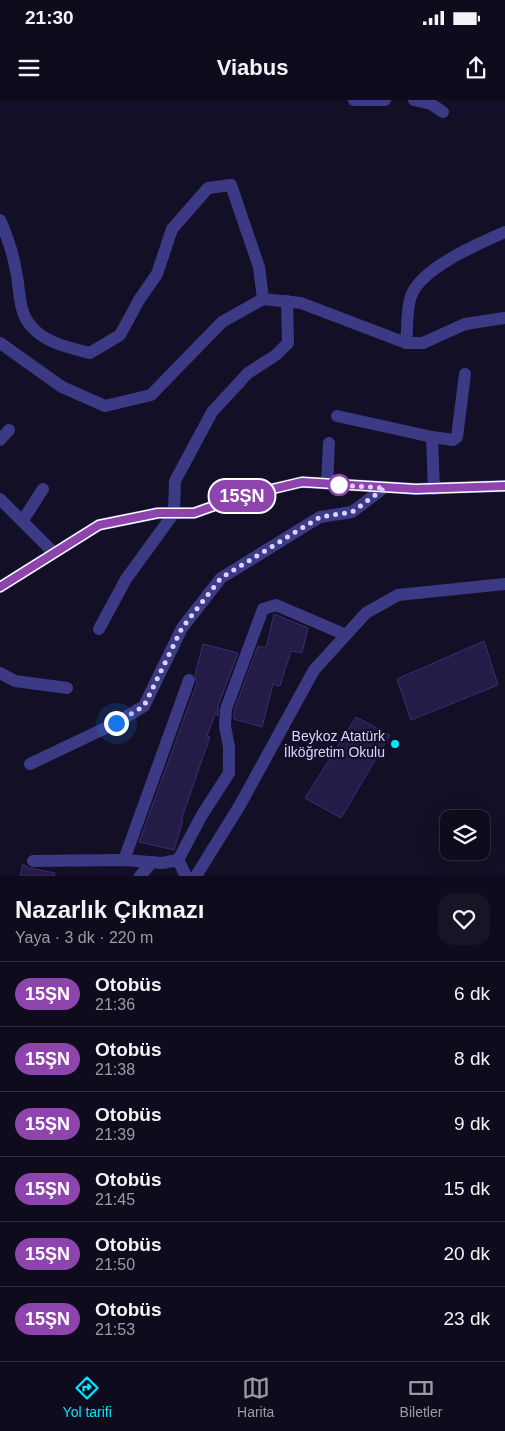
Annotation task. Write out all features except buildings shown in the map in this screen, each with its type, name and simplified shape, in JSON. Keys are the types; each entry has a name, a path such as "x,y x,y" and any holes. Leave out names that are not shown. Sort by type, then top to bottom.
{"street":[{"path":"354,100 385,100"},
{"path":"414,100 431,104 443,112"},
{"path":"0,220 9,240 21,305 30,326 59,345 90,353 120,335 139,300 157,274 172,229 208,188 231,185 259,267 263,299"},
{"path":"406,342 410,297 419,281 468,249 505,232"},
{"path":"0,343 62,387 106,406 150,395 222,322 263,299 301,303 406,342 423,343 465,324 505,318"},
{"path":"99,629 126,579 174,513 175,482 212,412 248,373 276,355 288,343 287,301"},
{"path":"337,416 453,440 457,437 464,374"},
{"path":"0,440 9,430"},
{"path":"432,437 434,489"},
{"path":"327,484 329,443"},
{"path":"0,587 99,525 158,513 194,513 239,497 302,482 385,488 434,489 505,486"},
{"path":"30,764 116,723 144,706 182,628 221,578 320,517 352,512 385,488"},
{"path":"24,520 43,489"},
{"path":"0,499 24,520 54,553"},
{"path":"196,876 240,805 314,670 366,613 398,596 505,584"},
{"path":"178,860 202,815 229,773 229,747 225,726 226,709 263,609 276,605 346,635"},
{"path":"0,673 15,681 68,688"},
{"path":"124,860 189,680"},
{"path":"32,861 124,860 162,863 178,860"},
{"path":"178,860 186,876"},
{"path":"140,876 152,862"}],"bus line":[{"name":"15ŞN","path":"0,587 99,525 158,513 194,513 239,497 302,482 416,489 505,486"}],"place":[{"name":"Beykoz Atatürk İlköğretim Okulu","path":"395,744"}],"route":[{"path":"116,723 144,706 182,628 221,578 320,517 352,512 385,488 339,485"}]}
